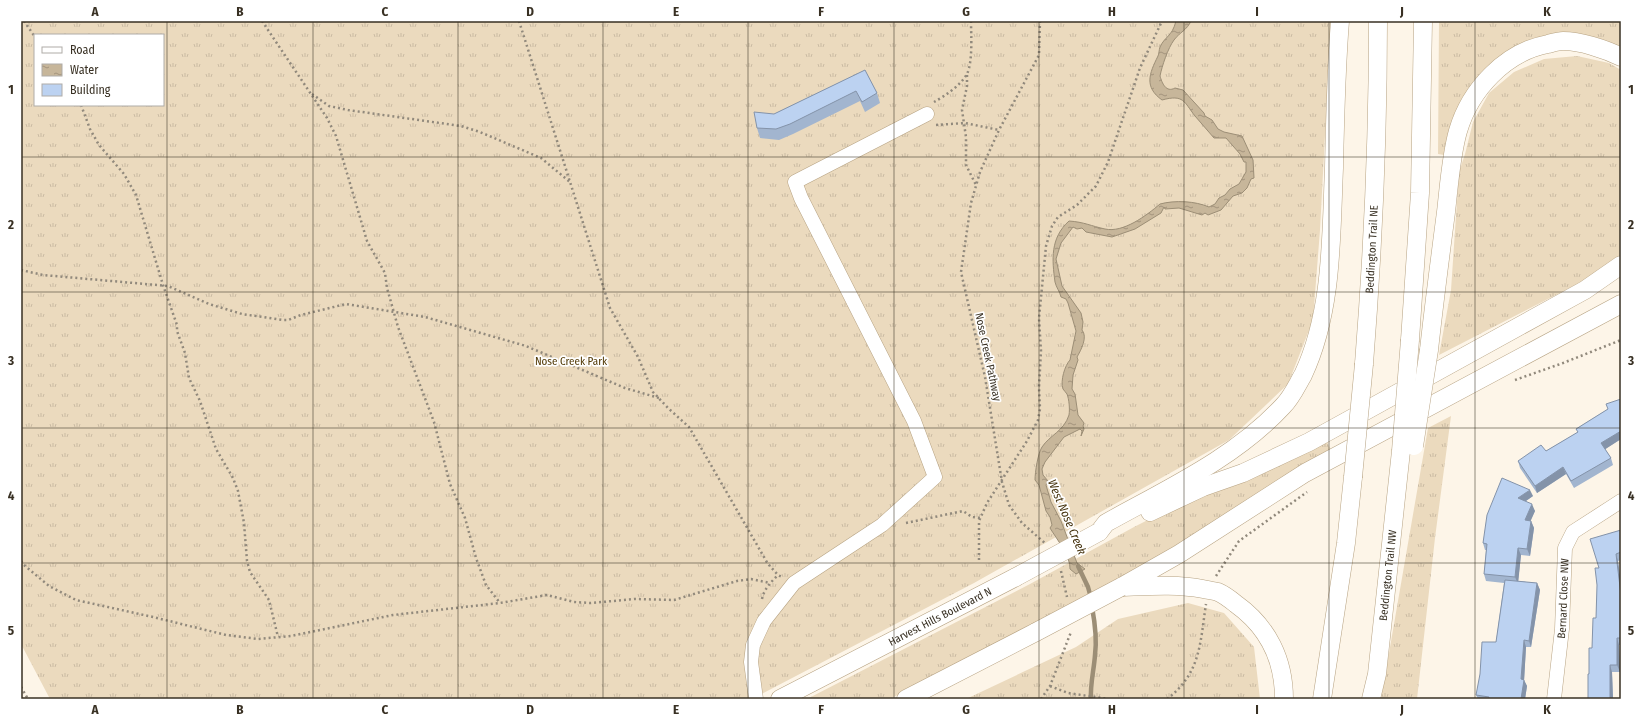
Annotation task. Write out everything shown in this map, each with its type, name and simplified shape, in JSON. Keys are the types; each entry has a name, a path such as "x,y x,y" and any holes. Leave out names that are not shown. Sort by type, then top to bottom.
{"main road":[{"path":"1099,532 1106,523 1209,464 1246,439 1285,404 1296,388 1306,368 1314,348 1325,300 1331,235 1340,21"},
{"name":"Beddington Trail NE","path":"1322,699 1346,543 1364,364 1373,218 1378,99 1378,21"},
{"path":"1407,449 1410,340 1420,193 1423,21"},
{"path":"1407,449 1429,350 1450,174 1458,130 1469,106 1478,90 1492,74 1525,50 1562,41 1588,45 1621,56"},
{"path":"1099,532 1115,530 1183,496 1243,472 1309,442 1585,290 1621,265"},
{"path":"906,699 1121,587 1185,550 1305,473 1621,304"},
{"name":"Beddington Trail NW","path":"1371,699 1377,674 1407,449"},
{"name":"Harvest Hills Boulevard N","path":"780,699 1016,577 1099,532"},
{"path":"1121,587 1162,585 1187,586 1218,592 1230,600 1243,609 1259,624 1272,642 1284,682 1284,699"}],"street":[{"path":"756,699 751,662 753,645 764,621 794,583 878,528 934,477 914,421 800,198 795,182 927,114"},
{"name":"Bernard Close NW","path":"1554,699 1562,629 1565,548 1573,532 1621,501"}],"path":[{"path":"24,21 34,36"},
{"path":"262,21 327,118 336,136 367,241 385,273 387,288 394,312 434,422 450,484 465,518 476,558 486,584 500,603"},
{"path":"519,21 610,308 638,357 653,392 689,427 768,564 778,575 794,583"},
{"path":"971,21 972,40 967,74 967,86 962,110 966,137 966,165 976,185"},
{"name":"Nose Creek Pathway","path":"1040,21 1039,55 999,130 980,172 970,203 962,272 985,377 1002,482 1009,505 1022,523 1047,545"},
{"path":"979,560 978,521 1027,441 1038,420 1040,409 1039,387 1041,352 1039,318 1046,246 1052,226 1058,217 1077,205 1096,186 1108,162 1140,68 1162,21"},
{"path":"967,74 947,95 923,108 933,125 963,124 999,130"},
{"path":"308,91 329,106 461,126 480,132 541,158 570,183"},
{"path":"81,106 90,129 99,145 124,174 136,195 163,285 177,325 177,331 185,353 189,378 200,401 216,449 233,478 238,491 244,523 247,560 250,572 269,600 278,637"},
{"path":"21,270 43,275 163,285 209,304 236,312 283,320 288,320 346,304 425,317 526,346 625,388 659,398"},
{"path":"878,528 963,511 972,517 980,518"},
{"path":"21,561 49,586 76,600 226,635 258,639 291,636 393,615 500,603 547,594 574,602 591,603 635,599 674,600 737,581 751,579 770,583"},
{"path":"1058,565 1067,598"},
{"path":"1167,699 1178,690 1193,669 1198,657 1206,602"},
{"path":"1041,699 1050,686 1071,635 1072,629"},
{"path":"1050,686 1068,693 1107,699"},
{"path":"21,687 28,699"}],"green space":[{"name":"Nose Creek Park","path":"21,21 1331,21 1320,230 1313,320 1288,384 1229,440 974,583 752,699 50,699 21,644"},
{"path":"1439,21 1621,21 1621,47 1523,44 1486,68 1451,125 1444,155 1438,154"},
{"path":"1577,56 1609,63 1621,70 1621,256 1587,279 1439,355 1451,290 1459,172 1473,122 1489,93 1514,72 1544,59"},
{"path":"1451,416 1435,538 1417,699 1381,699 1428,428"},
{"path":"1326,440 1331,450 1168,553 890,699 807,699 1030,584 1134,527 1207,490"},
{"path":"1188,603 1224,613 1254,647 1260,699 966,699 1076,647 1118,619"}],"water":[{"path":"1176,21 1191,21 1188,27 1174,40 1170,48 1160,76 1162,82 1169,89 1175,88 1183,90 1205,116 1212,120 1218,129 1242,136 1253,160 1254,178 1251,179 1247,188 1242,193 1233,196 1221,210 1208,215 1205,213 1202,215 1179,208 1165,209 1164,207 1161,213 1135,229 1112,237 1086,232 1082,228 1077,229 1073,227 1061,243 1056,259 1062,286 1081,313 1083,322 1082,330 1084,333 1084,340 1077,357 1078,360 1073,375 1072,389 1075,394 1078,415 1084,423 1084,429 1081,436 1082,431 1080,429 1064,437 1045,462 1042,469 1043,475 1048,481 1046,485 1051,502 1061,521 1077,563 1085,569 1076,574 1070,569 1070,564 1066,553 1050,528 1052,525 1050,517 1046,511 1039,485 1035,480 1037,463 1042,447 1064,425 1069,415 1067,394 1063,389 1062,382 1065,369 1070,360 1076,331 1068,303 1066,299 1061,297 1055,282 1053,258 1055,242 1058,235 1069,221 1112,230 1127,226 1148,214 1160,204 1191,202 1209,207 1215,204 1219,198 1225,195 1230,189 1239,184 1246,172 1246,162 1244,162 1240,154 1226,138 1214,138 1183,100 1169,98 1162,100 1156,95 1150,85 1152,69 1160,47 1173,30"}],"building":[{"path":"865,70 877,93 862,102 856,91 790,124 776,129 757,128 754,112 774,114"},
{"path":"1621,399 1621,431 1601,443 1611,458 1571,481 1563,467 1535,486 1518,461 1541,445 1546,451 1578,432 1576,429 1608,409 1606,404"},
{"path":"1502,478 1530,490 1518,498 1532,504 1525,520 1531,521 1527,549 1518,548 1515,577 1484,574 1487,544 1483,543 1487,515"},
{"path":"1621,530 1621,552 1616,554 1621,595 1621,638 1617,638 1617,665 1610,665 1610,699 1588,699 1589,648 1592,648 1593,618 1596,618 1597,585 1595,568 1599,568 1590,539"},
{"path":"1505,580 1537,583 1529,641 1524,640 1521,679 1524,680 1521,699 1489,699 1489,697 1476,695 1480,674 1482,642 1496,642"}],"waterway":[{"name":"West Nose Creek","path":"1078,566 1088,587 1091,598"},
{"name":"West Nose Creek","path":"1091,699 1096,643 1092,607"}]}
